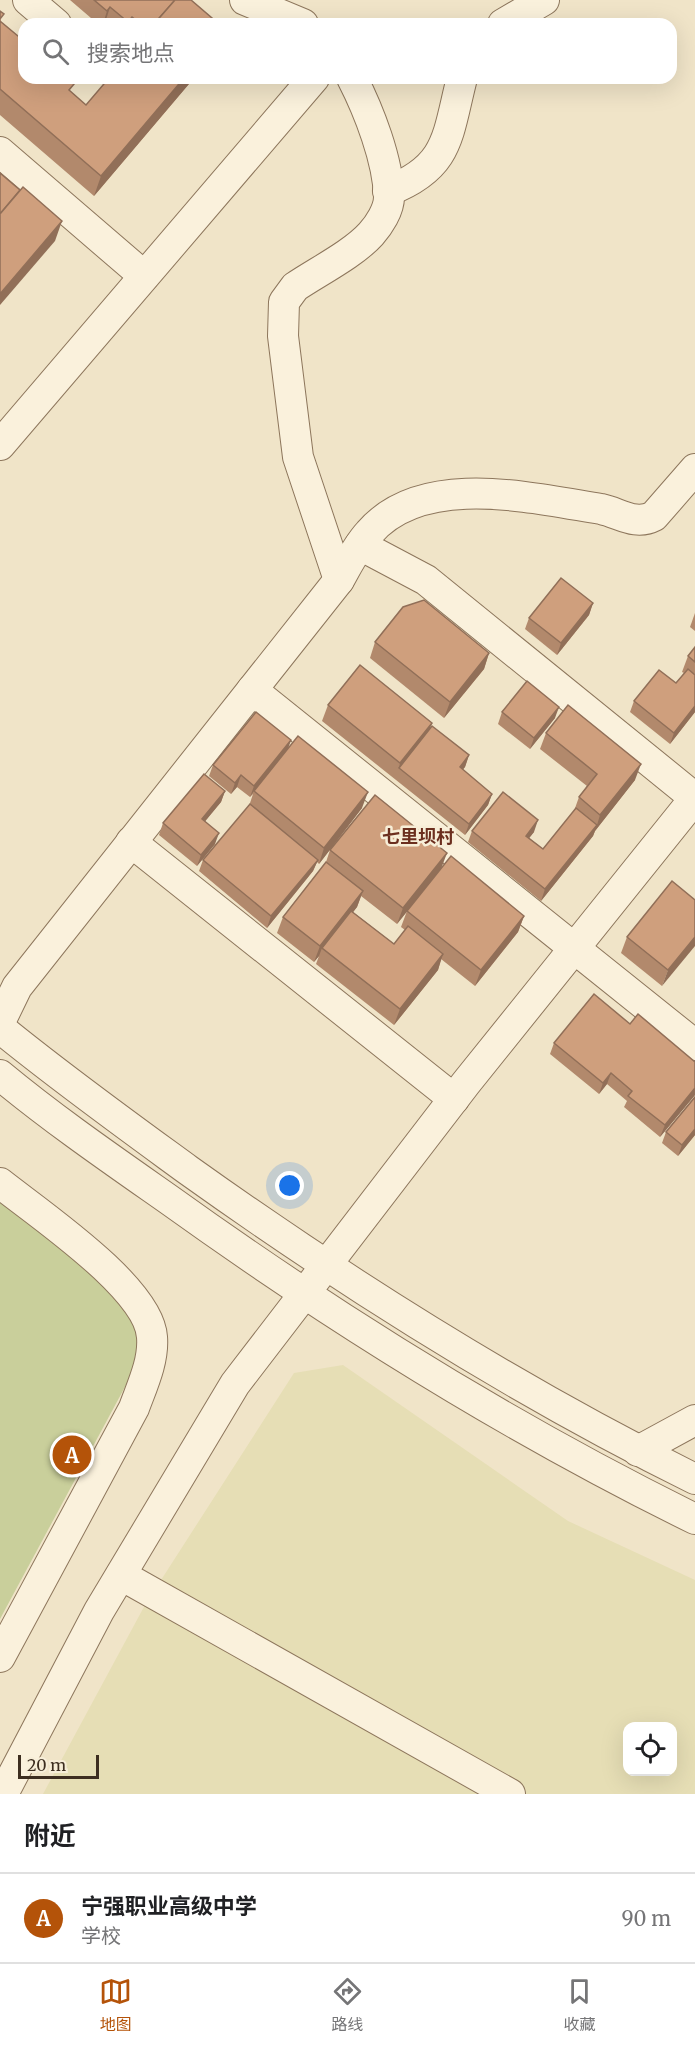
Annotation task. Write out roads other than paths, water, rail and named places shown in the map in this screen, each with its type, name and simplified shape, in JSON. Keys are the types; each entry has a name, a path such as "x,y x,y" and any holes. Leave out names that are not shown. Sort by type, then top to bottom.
{"street":[{"path":"28,0 49,18"},
{"path":"245,0 288,18"},
{"path":"512,18 543,0"},
{"path":"0,445 309,84"},
{"path":"339,580 298,458 283,336 284,302 295,287 373,232 383,216 389,199 377,138 365,103 355,84"},
{"path":"387,191 408,184 429,169 442,151 460,84"},
{"path":"0,152 144,276"},
{"path":"0,1022 17,987 339,580 360,545 381,521 410,504 486,491 605,510 638,521 646,520 654,516 695,469"},
{"path":"3,1794 121,1575 235,1384 454,1099 695,798 426,580 360,545"},
{"path":"252,690 695,1045"},
{"path":"131,842 454,1099"},
{"path":"0,1028 58,1075 325,1266 533,1392 638,1451 695,1479"},
{"path":"0,1075 36,1104 303,1294 515,1423 621,1482 695,1519"},
{"path":"0,1183 106,1268 132,1294 148,1318 152,1338 148,1370 134,1408 0,1657"},
{"path":"638,1451 695,1420"},
{"path":"121,1575 510,1794"}],"place":[{"name":"宁强职业高级中学","path":"72,1455"}],"district":[{"name":"七里坝村","path":"418,836"}]}
